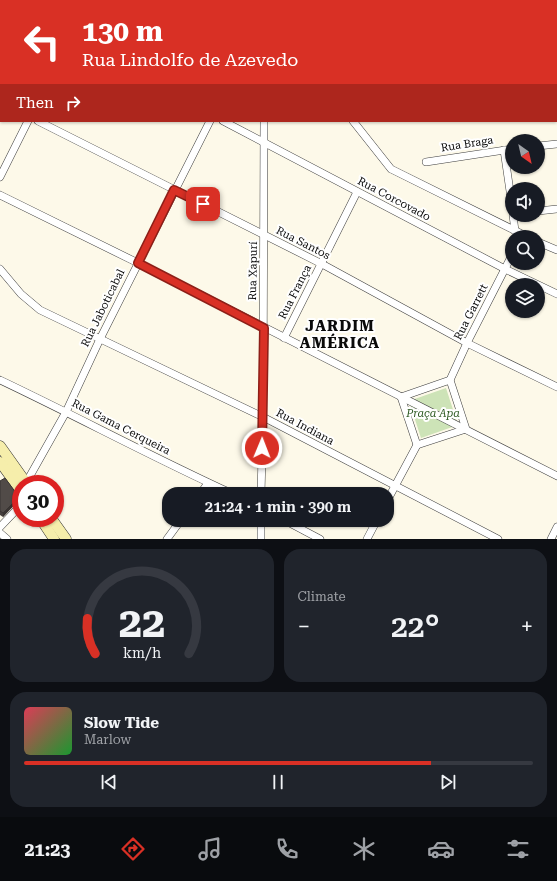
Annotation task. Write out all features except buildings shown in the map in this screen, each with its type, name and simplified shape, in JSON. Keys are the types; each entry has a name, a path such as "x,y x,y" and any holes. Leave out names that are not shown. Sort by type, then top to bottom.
{"main road":[{"path":"0,446 18,475"},
{"path":"0,462 14,475"},
{"path":"46,527 54,539"},
{"path":"57,527 66,539"}],"street":[{"path":"0,177 28,122"},
{"name":"Rua Santos","path":"40,122 322,264 467,343 557,387"},
{"name":"Rua Jaboticabal","path":"31,475 66,412 100,339 209,122"},
{"name":"Rua Corcovado","path":"225,122 505,269"},
{"name":"Rua Xapurí","path":"261,487 264,328 264,122"},
{"path":"354,122 392,169 512,230"},
{"path":"545,145 557,144"},
{"name":"Rua Braga","path":"426,162 505,149"},
{"name":"Rua França","path":"284,338 357,192"},
{"path":"0,196 138,263 557,476"},
{"path":"545,210 557,209"},
{"path":"545,245 557,250"},
{"name":"Rua Indiana","path":"0,269 21,294 40,310 263,418 498,539"},
{"name":"Rua Garrett","path":"450,380 505,269"},
{"name":"Rua Corcovado","path":"507,270 557,294"},
{"name":"Rua Gama Cerqueira","path":"0,380 217,487"},
{"path":"401,397 450,380 466,429"},
{"path":"401,397 417,445"},
{"path":"395,486 417,445 466,429"},
{"path":"205,487 208,483"},
{"path":"1,525 12,514"},
{"path":"167,539 176,527"},
{"path":"261,527 261,539"},
{"path":"297,527 320,539"},
{"path":"367,539 373,527"},
{"path":"551,539 557,527"},
{"path":"0,533 6,539"}],"green space":[{"name":"Praça Apa","path":"446,388 458,425 421,438 409,401"}],"district":[{"name":"JARDIM AMÉRICA","path":"340,334"}],"route":[{"path":"203,204 174,190 138,263 264,328 262,448"}]}
